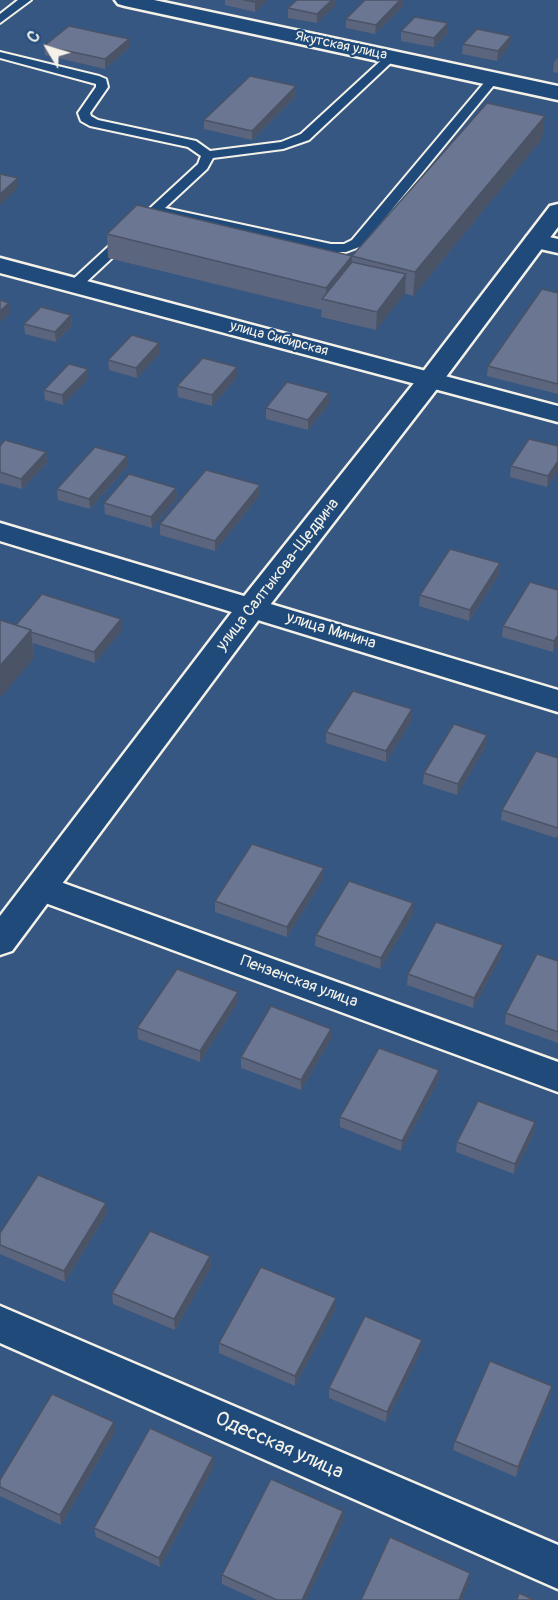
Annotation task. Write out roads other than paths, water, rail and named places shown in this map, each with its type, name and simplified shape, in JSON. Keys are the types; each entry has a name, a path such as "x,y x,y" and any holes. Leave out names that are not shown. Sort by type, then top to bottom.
{"street":[{"name":"Якутская улица","path":"125,0 558,93"},
{"name":"улица Салтыкова-Щедрина","path":"0,942 252,607 431,379 547,244 558,211"},
{"name":"улица Сибирская","path":"0,265 558,414"},
{"name":"улица Минина","path":"0,531 558,701"},
{"name":"Пензенская улица","path":"41,888 558,1077"},
{"name":"Одесская улица","path":"0,1324 558,1567"}],"lane":[{"path":"0,20 26,0"},
{"path":"0,55 95,78 102,82 102,87 84,113 85,118 94,123 192,144 208,155 283,145 304,137 391,57"},
{"path":"158,210 331,248 346,248 357,243 493,79"},
{"path":"75,285 158,210 203,166 208,155"}]}
